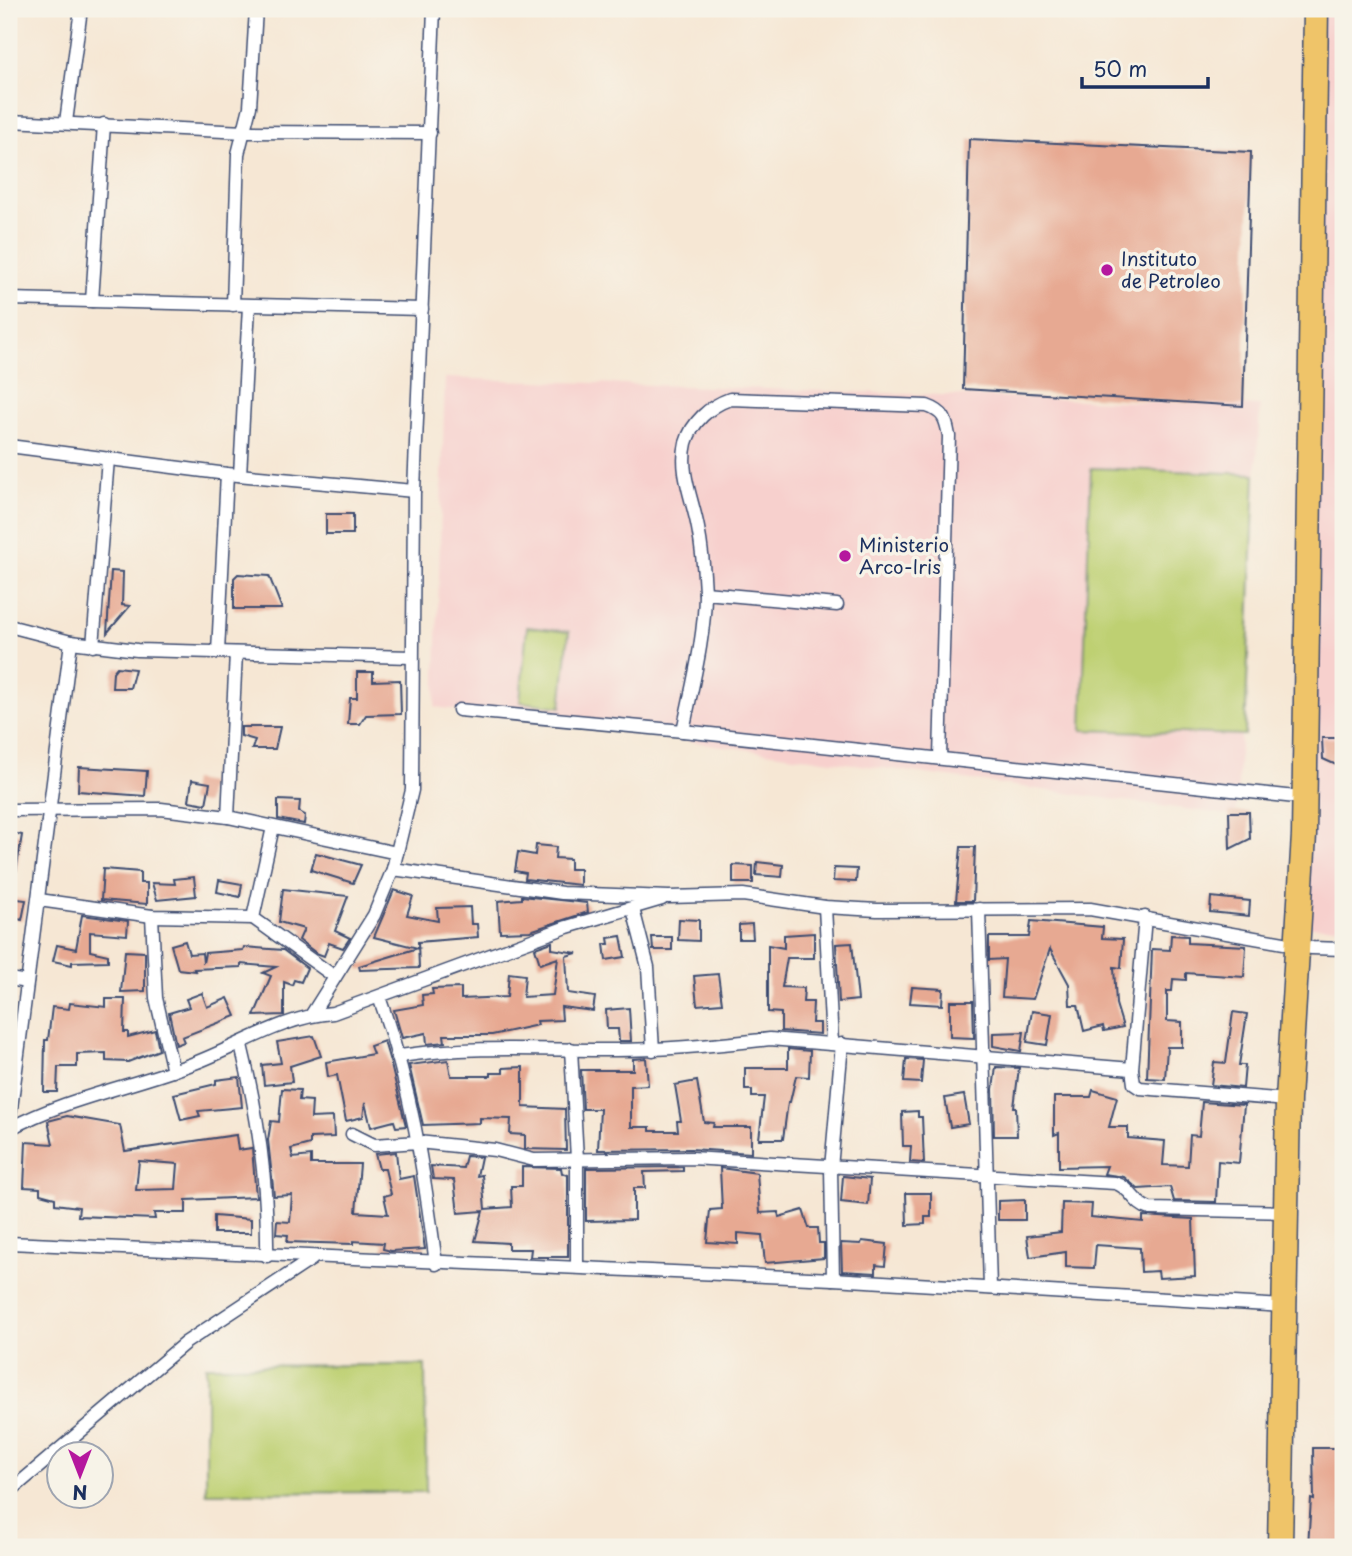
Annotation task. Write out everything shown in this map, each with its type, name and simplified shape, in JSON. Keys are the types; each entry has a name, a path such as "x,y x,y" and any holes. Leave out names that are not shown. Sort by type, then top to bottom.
{"highway":[{"path":"1280,1547 1289,1100 1305,798 1316,9"}],"street":[{"path":"66,122 81,9"},
{"path":"233,305 239,154 250,107 256,9"},
{"path":"312,1014 367,928 393,869 414,777 414,491 434,9"},
{"path":"9,121 245,132 430,133"},
{"path":"92,301 103,124"},
{"path":"9,299 422,309"},
{"path":"218,652 248,306"},
{"path":"683,731 699,649 705,593 698,529 685,474 684,457 687,441 706,412 730,399 927,406 940,410 946,418 949,436 940,758"},
{"path":"9,446 233,475 414,491"},
{"path":"93,646 107,458"},
{"path":"705,593 836,605"},
{"path":"9,626 93,646 412,657"},
{"path":"9,1124 11,1079 39,900 71,642"},
{"path":"228,817 236,653"},
{"path":"459,710 683,731 1305,798"},
{"path":"9,810 149,809 228,817 397,853"},
{"path":"253,918 273,827"},
{"path":"393,869 530,890 669,897 743,895 825,907 877,911 1070,908 1145,917 1298,943 1312,948 1343,949"},
{"path":"9,1129 53,1107 173,1071 312,1014 333,1013 567,927 669,897"},
{"path":"39,900 152,916 253,918 335,976"},
{"path":"825,907 837,1043 831,1168 833,1279"},
{"path":"633,909 648,967 653,1050"},
{"path":"979,909 981,1055 990,1288"},
{"path":"152,916 156,998 173,1071"},
{"path":"1145,917 1132,1069 1134,1084 1140,1088 1289,1100"},
{"path":"9,979 27,982"},
{"path":"379,997 400,1056 418,1142 436,1264"},
{"path":"400,1056 460,1048 653,1050 712,1047 770,1039 1132,1069"},
{"path":"240,1045 258,1128 268,1216 267,1256"},
{"path":"571,1049 577,1158 577,1267"},
{"path":"352,1134 374,1146 418,1142 495,1150 534,1160 691,1158 1121,1184 1140,1204 1150,1209 1286,1212"},
{"path":"9,1243 312,1259 577,1267 833,1279 1283,1306"},
{"path":"9,1492 186,1343 312,1259"}],"shaded area":[{"path":"1320,9 1343,9 1343,927 1305,927"},
{"name":"Ministerio Arco-Iris","path":"445,378 1260,406 1236,816 435,707"}],"green space":[{"path":"1091,468 1255,474 1245,735 1082,730"},
{"path":"527,627 569,632 561,707 520,702"},
{"path":"425,1365 426,1492 206,1493 206,1366"}],"building":[{"name":"Instituto de Petroleo","path":"969,139 1251,152 1243,406 963,389"},
{"path":"326,514 353,514 353,534 326,534"},
{"path":"111,571 123,572 122,605 130,606 107,633"},
{"path":"238,574 269,576 282,609 234,609 234,578"},
{"path":"117,667 135,669 130,688 112,688 113,672"},
{"path":"357,672 373,672 373,681 400,680 401,714 366,715 360,724 348,724 350,698 357,698"},
{"path":"241,727 280,727 275,749 252,749 255,740 241,736"},
{"path":"1322,738 1343,738 1343,768 1323,759"},
{"path":"79,767 147,771 145,796 78,791"},
{"path":"192,780 210,783 206,804 189,801"},
{"path":"278,800 300,801 299,812 305,815 304,824 278,819"},
{"path":"1229,812 1249,812 1250,839 1230,849"},
{"path":"9,832 22,835 16,872 9,871"},
{"path":"536,845 556,847 555,858 570,859 570,869 580,869 580,885 525,879 526,873 515,871 518,852 535,855"},
{"path":"961,847 975,847 973,901 956,901"},
{"path":"316,853 361,865 353,883 311,870"},
{"path":"757,862 783,865 782,877 756,875"},
{"path":"733,865 753,866 753,883 733,883"},
{"path":"834,868 857,869 856,882 833,881"},
{"path":"103,869 140,872 140,883 147,883 147,904 101,900"},
{"path":"194,877 196,896 157,900 152,883 175,884 174,879"},
{"path":"219,880 242,884 240,897 217,892"},
{"path":"283,889 348,896 335,931 350,938 343,948 329,943 324,956 316,953 299,940 304,929 279,922"},
{"path":"394,890 413,896 407,915 438,921 437,908 470,907 471,924 477,924 478,937 418,942 419,968 360,970 359,966 418,948 374,937"},
{"path":"522,896 587,903 588,912 530,931 500,932 498,901 522,899"},
{"path":"1211,897 1250,901 1249,916 1210,912"},
{"path":"9,898 26,900 22,920 9,917"},
{"path":"82,915 128,921 127,935 90,932 90,951 108,955 108,961 72,962 72,965 53,961 57,945 76,949"},
{"path":"679,919 699,920 699,941 678,940"},
{"path":"1031,921 1103,927 1102,938 1123,939 1121,968 1114,967 1116,1004 1123,1027 1104,1031 1103,1026 1084,1031 1078,1005 1070,1005 1069,984 1050,949 1033,999 1002,997 1005,959 989,960 989,937 1029,937"},
{"path":"752,924 753,939 739,939 739,925"},
{"path":"814,933 814,958 787,958 782,987 804,988 803,1002 813,1002 812,1023 820,1023 820,1034 781,1031 781,1013 768,1012 768,945 784,948 784,935"},
{"path":"1171,935 1188,936 1188,943 1246,946 1244,977 1186,973 1186,980 1173,979 1172,991 1167,991 1167,1021 1182,1022 1182,1047 1167,1047 1165,1079 1147,1078 1152,949 1170,950"},
{"path":"621,936 625,957 606,960 604,944 609,944 608,938"},
{"path":"652,937 672,937 672,950 653,950"},
{"path":"185,941 189,954 202,953 203,963 205,953 243,950 244,947 283,950 307,968 301,982 294,980 292,985 284,982 284,1015 254,1016 271,976 263,973 276,967 241,964 241,967 194,969 195,971 178,969 171,945"},
{"path":"552,942 552,949 577,953 566,956 568,993 595,997 593,1011 561,1007 562,1020 537,1021 538,1025 492,1035 444,1035 445,1042 427,1044 426,1033 402,1038 394,1010 423,1005 422,995 433,994 432,989 461,988 461,999 507,997 509,973 525,975 523,997 553,995 558,958 540,964 535,948"},
{"path":"852,943 858,1000 839,1002 836,944"},
{"path":"125,951 145,952 145,991 121,992"},
{"path":"718,974 722,1003 697,1005 694,976"},
{"path":"912,987 943,989 942,1005 910,1003"},
{"path":"202,993 207,1007 228,998 236,1016 182,1037 184,1042 176,1045 169,1013 189,1007 186,999"},
{"path":"106,999 125,999 124,1032 128,1032 128,1037 155,1030 159,1050 128,1062 106,1061 106,1053 77,1054 77,1067 58,1067 57,1092 44,1092 45,1040 48,1040 52,1007 69,1009 70,1003 106,1007"},
{"path":"950,1001 973,1001 974,1038 950,1037"},
{"path":"629,1008 631,1041 619,1041 618,1029 607,1029 606,1010"},
{"path":"1032,1011 1052,1014 1047,1045 1027,1042"},
{"path":"1233,1012 1247,1014 1239,1065 1245,1065 1243,1088 1211,1085 1214,1062 1226,1063"},
{"path":"1024,1032 1021,1051 993,1046 993,1033"},
{"path":"314,1036 321,1056 290,1066 292,1082 264,1085 262,1065 281,1063 277,1042"},
{"path":"384,1041 406,1126 396,1127 394,1121 371,1127 365,1103 363,1117 346,1121 337,1075 328,1077 326,1062 373,1054 370,1046"},
{"path":"788,1049 810,1051 809,1077 796,1076 788,1102 783,1139 759,1139 764,1097 752,1097 752,1090 745,1090 745,1068 788,1068"},
{"path":"646,1058 648,1085 631,1086 631,1127 650,1127 650,1131 678,1131 677,1121 681,1121 675,1085 697,1081 704,1122 714,1123 713,1127 751,1127 751,1153 691,1149 598,1150 600,1109 583,1109 581,1070 633,1070 633,1059"},
{"path":"906,1059 923,1060 921,1083 904,1082"},
{"path":"448,1060 451,1076 491,1076 491,1073 503,1073 503,1068 523,1067 523,1107 565,1109 566,1150 525,1149 525,1135 510,1134 511,1119 480,1118 480,1123 423,1125 409,1065"},
{"path":"996,1067 1019,1068 1014,1107 1017,1136 994,1136 993,1089"},
{"path":"239,1077 242,1107 198,1111 200,1116 181,1120 174,1094 216,1084 216,1080"},
{"path":"282,1089 300,1090 299,1100 312,1101 311,1118 333,1117 334,1137 310,1138 310,1144 291,1149 293,1158 311,1156 311,1164 360,1164 356,1212 388,1214 384,1196 391,1194 385,1169 379,1169 375,1154 396,1152 399,1179 414,1176 425,1249 391,1251 383,1249 384,1243 353,1241 353,1244 287,1242 288,1235 276,1234 277,1221 290,1222 292,1195 274,1196 268,1140 271,1121 279,1122"},
{"path":"1093,1090 1117,1097 1109,1127 1128,1127 1128,1138 1165,1141 1163,1165 1188,1166 1190,1135 1199,1136 1202,1102 1244,1105 1239,1163 1218,1161 1216,1202 1174,1201 1170,1187 1138,1189 1124,1177 1104,1174 1107,1166 1059,1167 1059,1133 1054,1135 1054,1097 1091,1097"},
{"path":"964,1095 969,1124 950,1127 945,1098"},
{"path":"918,1111 918,1117 922,1117 924,1163 910,1162 911,1146 903,1146 902,1112"},
{"path":"67,1116 120,1125 125,1151 236,1135 238,1150 252,1148 256,1197 186,1200 186,1213 154,1213 155,1219 78,1216 79,1207 55,1204 55,1198 40,1194 40,1188 24,1187 26,1142 53,1144 48,1121","holes":["139,1161 178,1164 176,1189 136,1190"]},
{"path":"466,1156 481,1157 477,1176 482,1175 485,1209 512,1207 511,1186 522,1186 522,1167 561,1168 562,1173 568,1175 568,1257 530,1257 531,1249 508,1249 508,1243 475,1241 483,1211 458,1213 454,1180 433,1179 431,1166 463,1168"},
{"path":"683,1167 683,1171 644,1172 645,1188 634,1188 634,1220 586,1221 586,1168"},
{"path":"720,1168 757,1173 760,1213 778,1212 779,1217 803,1210 809,1228 818,1228 819,1243 824,1243 824,1258 765,1263 762,1235 738,1233 738,1244 707,1242 710,1210 722,1209"},
{"path":"843,1176 870,1179 868,1205 841,1202"},
{"path":"906,1193 931,1193 931,1217 925,1217 925,1224 907,1225"},
{"path":"1025,1200 1025,1220 998,1220 998,1201"},
{"path":"1062,1203 1092,1204 1091,1217 1143,1222 1143,1216 1193,1219 1195,1276 1159,1278 1158,1271 1141,1272 1140,1248 1096,1245 1094,1268 1066,1267 1066,1252 1030,1257 1027,1236 1061,1232"},
{"path":"214,1216 251,1219 251,1233 214,1233"},
{"path":"862,1241 887,1244 885,1266 876,1265 876,1273 842,1271 841,1243 861,1244"},
{"path":"1313,1448 1343,1448 1343,1547 1308,1547 1311,1499 1314,1500"}],"place":[{"name":"Instituto de Petroleo","path":"1107,270"},
{"name":"Ministerio Arco-Iris","path":"845,556"}]}
